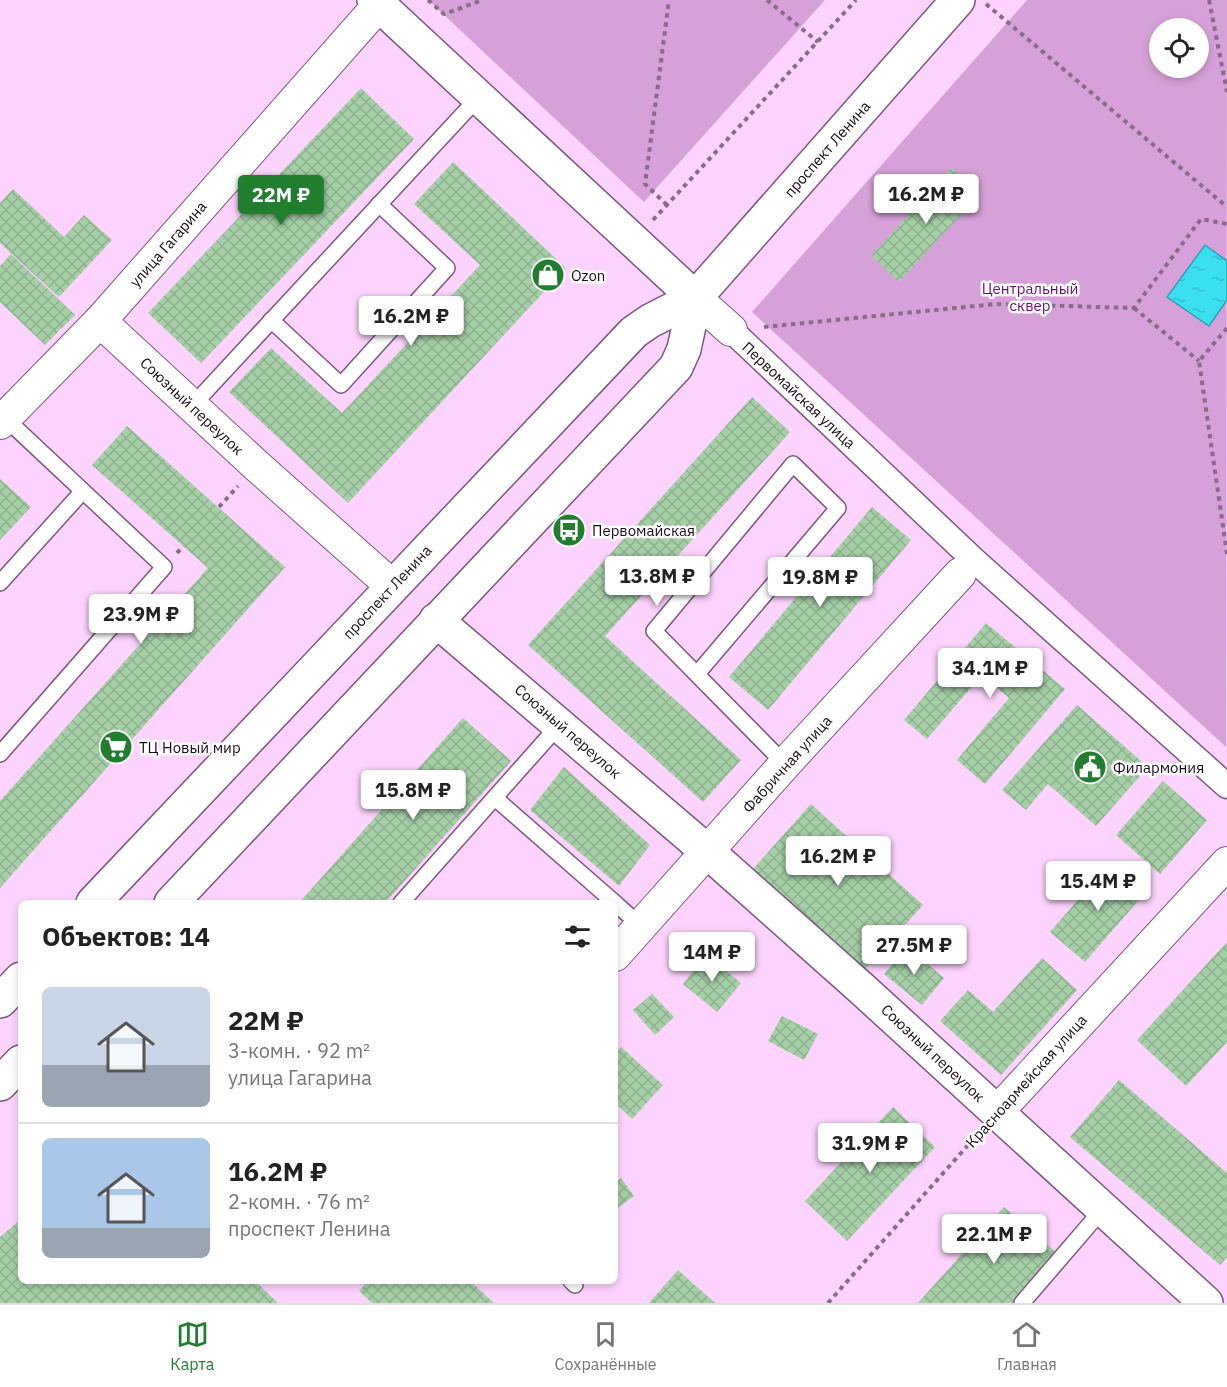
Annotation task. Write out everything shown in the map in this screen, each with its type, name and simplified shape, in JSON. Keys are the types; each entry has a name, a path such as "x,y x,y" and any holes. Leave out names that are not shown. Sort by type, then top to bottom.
{"main road":[{"name":"проспект Ленина","path":"96,900 634,332 650,321 695,298 958,0"},
{"name":"Первомайская улица","path":"377,3 477,99 695,298"},
{"name":"проспект Ленина","path":"174,900 676,367 684,349 695,298"},
{"name":"Союзный переулок","path":"436,620 708,852 1206,1303"},
{"path":"0,1001 18,982"},
{"path":"0,1084 18,1065"}],"street":[{"name":"улица Гагарина","path":"3,421 100,321 377,3"},
{"name":"Первомайская улица","path":"695,298 974,560 1227,786"},
{"name":"Союзный переулок","path":"100,321 392,586"},
{"name":"Фабричная улица","path":"618,952 785,764 960,574"},
{"name":"Красноармейская улица","path":"997,1112 1227,863"}],"lane":[{"path":"192,406 477,99"},
{"path":"271,320 341,385 447,268 379,204"},
{"path":"0,754 164,567 3,421"},
{"path":"697,674 838,508 793,464 654,631 785,764"},
{"path":"0,583 82,492"},
{"path":"403,900 560,724"},
{"path":"495,798 612,900"},
{"path":"618,906 641,926"},
{"path":"1022,1303 1102,1210"}],"path":[{"path":"428,0 444,14 483,0"},
{"path":"667,205 645,184 669,0"},
{"path":"767,0 818,42"},
{"path":"633,242 856,0"},
{"path":"980,0 1227,207"},
{"path":"1209,0 1227,92"},
{"path":"1134,308 1201,219 1227,224"},
{"path":"731,330 996,304 1134,308 1199,362 1227,554"},
{"path":"1199,362 1227,328"},
{"name":"Красноармейская улица","path":"828,1303 997,1112"}],"green space":[{"path":"428,0 825,0 644,202"},
{"name":"Центральный сквер","path":"1027,0 1227,0 1226,747 752,312"}],"water":[{"path":"1205,245 1227,261 1227,300 1209,326 1167,297"}],"building":[{"path":"361,88 414,139 201,363 148,313"},
{"path":"453,162 566,268 348,503 229,392 271,348 342,413 480,265 414,204"},
{"path":"952,168 980,194 899,282 871,256"},
{"path":"13,189 64,237 84,215 112,240 59,297 0,243 0,203"},
{"path":"11,254 75,315 45,345 0,302 0,266"},
{"path":"752,397 790,432 605,636 741,760 703,802 528,645"},
{"path":"127,426 285,567 0,888 0,801 208,568 92,465"},
{"path":"0,479 31,507 0,540"},
{"path":"872,507 911,540 768,710 729,677"},
{"path":"986,623 1065,689 985,784 957,760 1009,698 982,675 927,739 904,720"},
{"path":"1077,705 1148,767 1096,826 1048,784 1026,810 1002,790"},
{"path":"463,718 511,761 388,900 302,900"},
{"path":"564,767 650,845 619,886 530,810"},
{"path":"1163,781 1207,820 1160,874 1116,835"},
{"path":"811,804 923,905 865,969 753,869"},
{"path":"1110,863 1145,893 1085,962 1050,932"},
{"path":"1227,942 1227,1042 1186,1086 1137,1040"},
{"path":"907,947 944,978 922,1005 884,974"},
{"path":"706,955 741,983 717,1012 683,984"},
{"path":"1042,958 1077,990 1001,1075 940,1021 968,990 993,1012"},
{"path":"652,994 674,1017 655,1035 633,1010"},
{"path":"782,1016 818,1034 804,1060 768,1041"},
{"path":"621,1047 663,1085 632,1119 618,1106 618,1050"},
{"path":"1119,1080 1227,1173 1227,1257 1220,1265 1070,1137"},
{"path":"893,1107 935,1147 847,1241 805,1201"},
{"path":"621,1178 634,1196 618,1208 618,1180"},
{"path":"1004,1207 1058,1254 1014,1303 918,1303"},
{"path":"18,1222 18,1284 258,1284 278,1303 0,1303 0,1237"},
{"path":"678,1270 715,1303 649,1303"},
{"path":"365,1284 473,1284 494,1303 372,1303 359,1291"}],"place":[{"name":"Ozon","path":"548,275"},
{"name":"Первомайская","path":"569,530"},
{"name":"ТЦ Новый мир","path":"116,747"},
{"name":"Филармония","path":"1090,767"}]}
